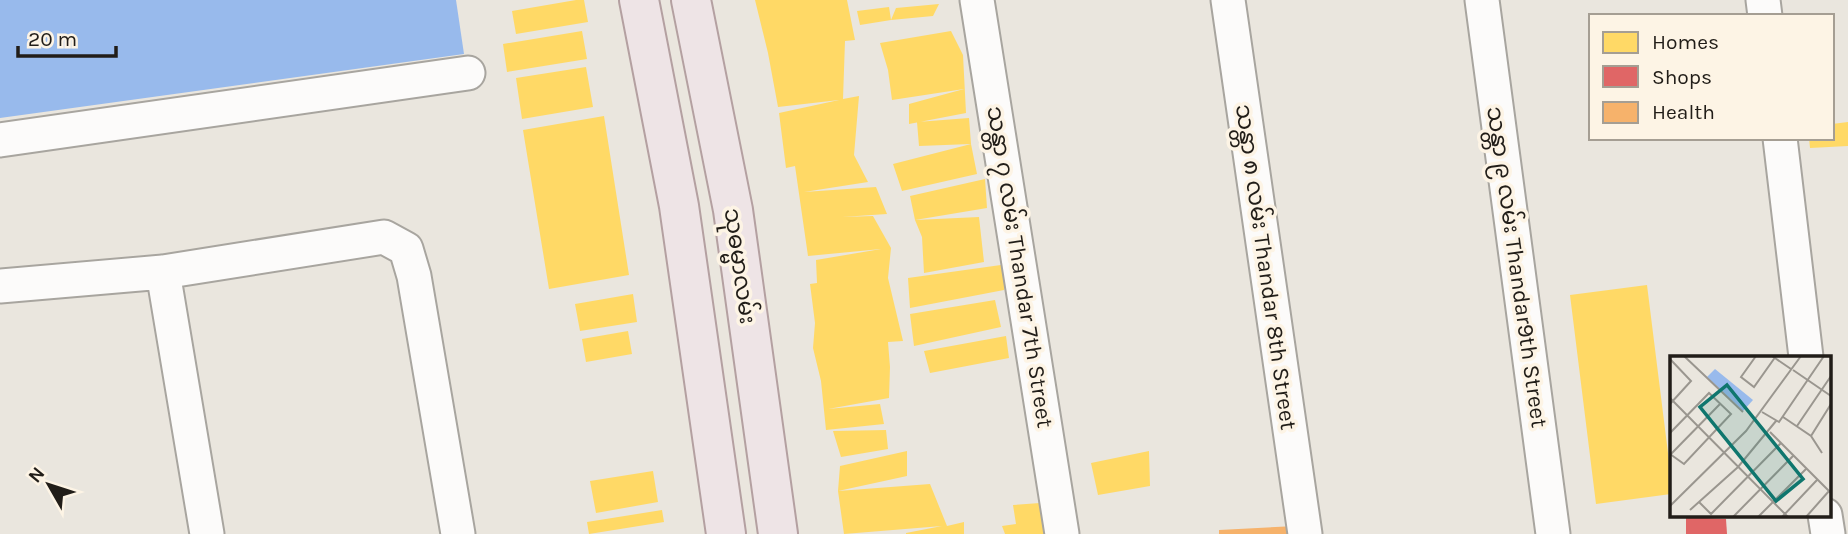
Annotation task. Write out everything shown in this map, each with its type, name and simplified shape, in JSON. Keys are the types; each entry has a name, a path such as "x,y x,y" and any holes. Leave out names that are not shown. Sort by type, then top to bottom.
{"main road":[{"path":"639,0 679,205 726,534"},
{"name":"သုဓမ္မာလမ်း","path":"691,0 733,210 778,534"}],"street":[{"name":"သန္တာ ၇ လမ်း Thandar 7th Street","path":"977,0 1062,534"},
{"name":"သန္တာ ၈ လမ်း Thandar 8th Street","path":"1228,0 1305,534"},
{"name":"သန္တာ ၉ လမ်း Thandar9th Street","path":"1482,0 1553,534"},
{"path":"0,140 468,73"},
{"path":"1780,140 1806,356"},
{"path":"0,286 163,272 384,237 406,249 414,276 458,534"},
{"path":"163,272 207,534"},
{"path":"1825,516 1828,534"}],"water":[{"path":"0,0 456,0 464,54 0,118"}],"building: Homes":[{"path":"584,0 588,22 516,34 512,11"},
{"path":"755,0 847,0 855,40 845,41 843,99 859,96 854,155 868,182 804,192 876,187 887,214 842,217 873,216 891,248 888,278 903,341 888,342 889,398 828,409 880,404 884,424 826,430 821,381 813,348 815,323 810,284 817,283 816,260 881,249 808,256 795,166 786,168 779,113 839,100 778,107"},
{"path":"939,4 933,16 891,20 896,8"},
{"path":"889,7 891,20 860,25 857,11"},
{"path":"582,31 587,59 507,72 503,44"},
{"path":"951,31 963,55 966,113 909,124 909,104 964,89 892,100 888,70 880,43"},
{"path":"586,67 593,107 522,119 516,78"},
{"path":"604,116 629,275 549,289 523,130"},
{"path":"969,118 971,144 919,146 917,122"},
{"path":"1848,122 1848,146 1810,148 1809,140 1834,140 1834,124"},
{"path":"971,144 977,174 902,191 893,164"},
{"path":"985,179 987,208 915,220 910,196"},
{"path":"979,217 984,262 924,273 922,237 915,220"},
{"path":"1008,264 1004,290 910,308 908,278"},
{"path":"1647,285 1670,469 1670,494 1596,504 1570,295"},
{"path":"633,294 637,322 580,331 575,304"},
{"path":"995,300 1001,327 914,346 910,314"},
{"path":"628,331 632,354 586,362 582,339"},
{"path":"1006,336 1009,358 930,373 924,351"},
{"path":"886,430 888,449 841,457 833,431"},
{"path":"907,451 907,476 838,491 840,466"},
{"path":"1149,451 1150,486 1098,495 1091,463"},
{"path":"653,471 658,502 596,513 590,481"},
{"path":"930,484 947,526 964,522 964,534 906,534 942,526 844,534 838,491"},
{"path":"1040,503 1049,519 1049,534 1005,534 1002,526 1016,524 1013,505"},
{"path":"662,510 664,522 589,534 587,522"}],"building: Shops":[{"path":"1686,517 1726,519 1727,534 1686,534"}],"building: Health":[{"path":"1296,526 1296,534 1219,534 1219,530"}]}
